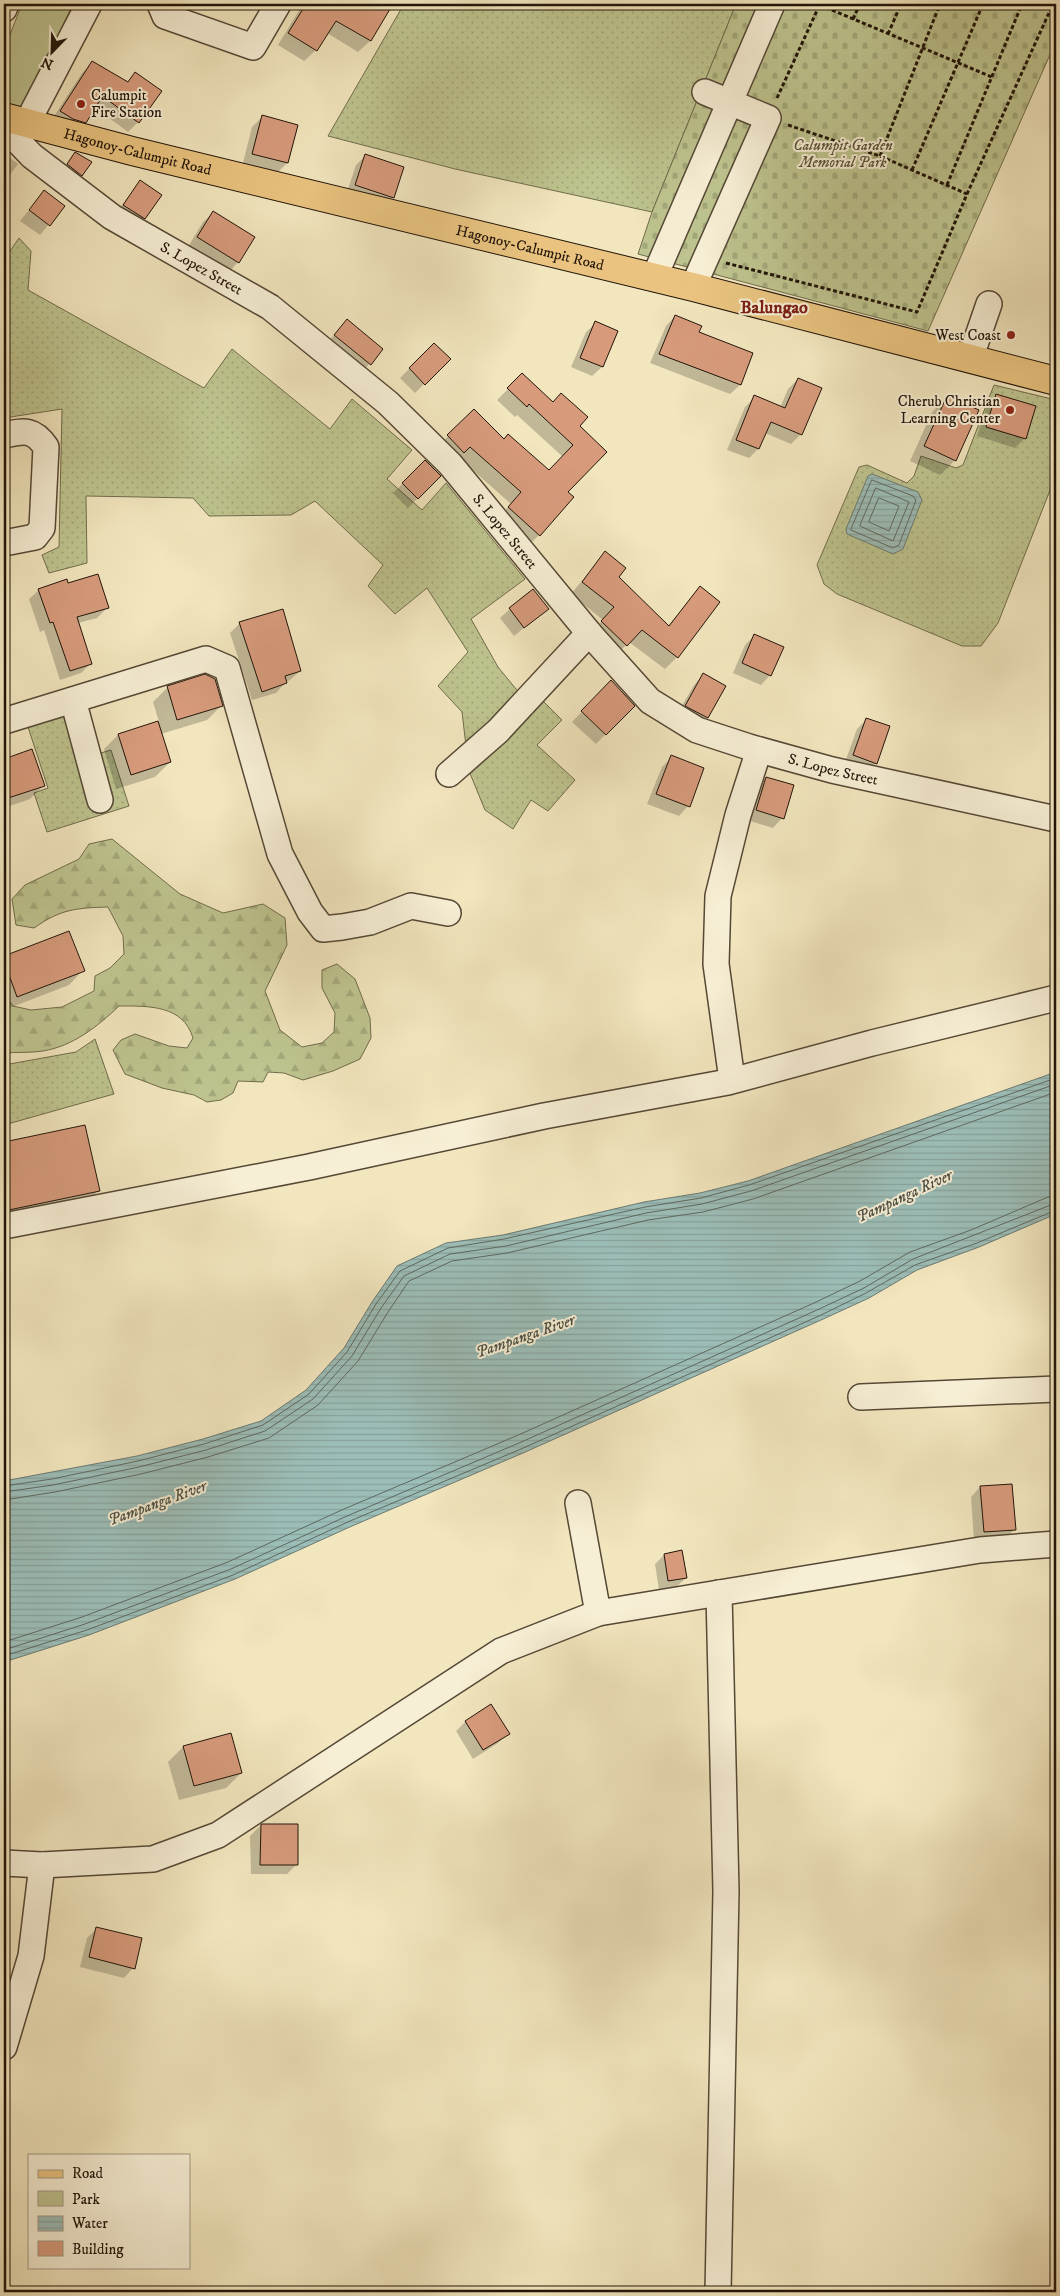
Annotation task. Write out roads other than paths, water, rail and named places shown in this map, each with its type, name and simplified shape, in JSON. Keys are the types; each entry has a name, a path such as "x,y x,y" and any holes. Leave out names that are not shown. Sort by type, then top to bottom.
{"main road":[{"name":"Hagonoy-Calumpit Road","path":"11,122 654,278 1056,381"}],"street":[{"path":"4,9 6,4"},
{"path":"11,122 89,4"},
{"path":"160,4 165,16 253,47 278,4"},
{"path":"654,278 772,4"},
{"path":"693,288 768,118 705,92"},
{"name":"S. Lopez Street","path":"11,122 32,156 112,217 270,307 388,403 450,464 589,633 650,701 697,730 759,750 832,770 1056,819"},
{"path":"970,359 989,304"},
{"path":"4,435 26,431 38,436 46,447 42,528 35,537 4,543"},
{"path":"449,774 498,731 589,633"},
{"path":"4,721 206,659 227,668 280,854 310,912 323,929 342,928 370,922 410,906 448,913"},
{"path":"73,700 100,800"},
{"path":"732,1080 716,964 718,896 738,815 759,750"},
{"path":"4,1226 309,1167 544,1116 732,1080 872,1043 1056,998"},
{"path":"861,1397 1056,1389"},
{"path":"578,1502 598,1613"},
{"path":"4,1863 42,1865 153,1859 218,1835 501,1650 598,1613 980,1550 1056,1544"},
{"path":"718,2292 726,1891 719,1593"},
{"path":"4,2047 31,1956 42,1865"}],"water":[{"path":"872,474 918,492 922,500 903,549 893,554 847,534 846,529 868,476"},
{"name":"Pampanga River","path":"1056,1072 1056,1214 979,1247 917,1270 869,1298 821,1320 235,1579 89,1635 4,1662 4,1481 137,1456 203,1439 261,1421 306,1390 344,1348 397,1266 446,1243 503,1235 644,1202 700,1193 748,1181"}],"place":[{"name":"Calumpit Fire Station","path":"81,104"},
{"name":"West Coast","path":"1011,335"},
{"name":"Cherub Christian Learning Center","path":"1010,410"}],"district":[{"name":"Balungao","path":"774,307"}],"park label":[{"name":"Calumpit Garden Memorial Park","path":"843,154"}]}
